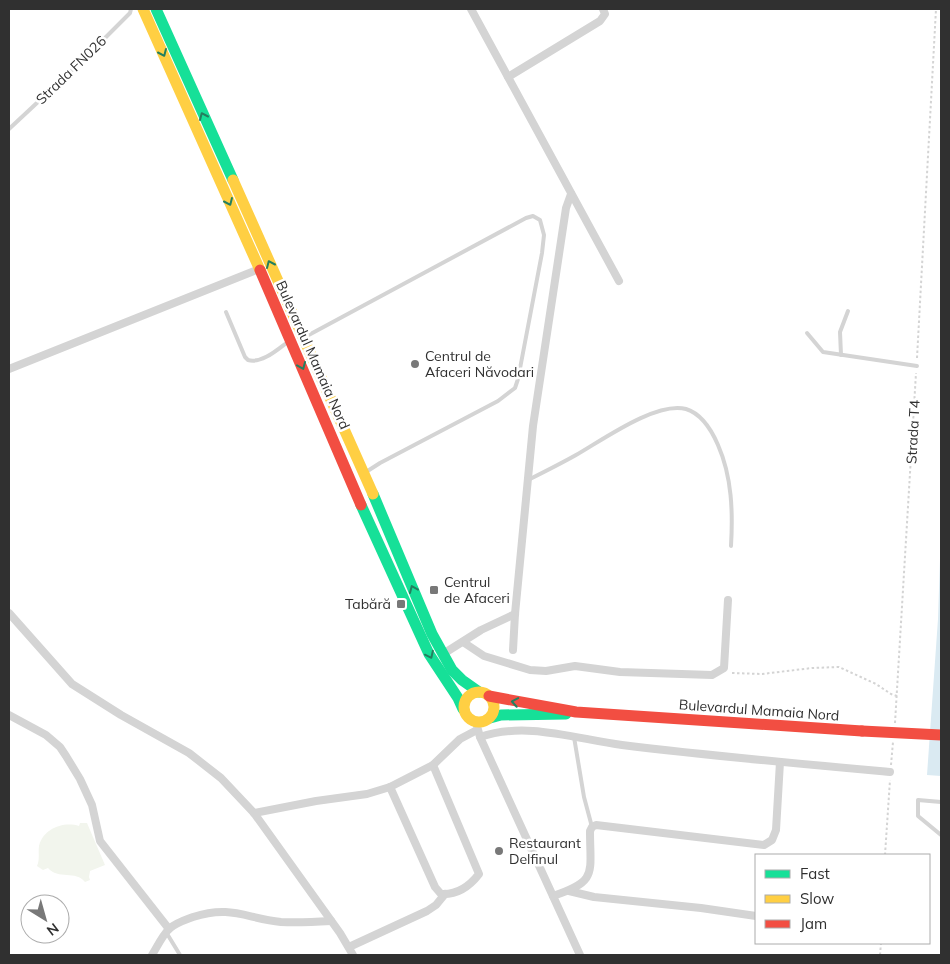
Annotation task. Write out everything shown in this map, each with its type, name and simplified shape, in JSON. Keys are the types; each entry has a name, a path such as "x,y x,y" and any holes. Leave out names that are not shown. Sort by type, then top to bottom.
{"main road":[{"name":"Bulevardul Mamaia Nord","path":"143,9 291,340 363,509 430,654 463,708"},
{"name":"Bulevardul Mamaia Nord","path":"156,9 364,473 432,634 457,675 484,694 514,702 556,707 576,712 941,735"},
{"path":"484,694 494,704 494,709 490,718 478,730 467,718 463,708 469,695 484,694"},
{"name":"Bulevardul Mamaia Nord","path":"490,718 501,715 556,715 576,712"}],"street":[{"path":"471,9 619,280"},
{"path":"508,77 600,21 605,14 603,9"},
{"path":"513,650 533,426 560,244 566,208 571,194"},
{"path":"9,369 259,269"},
{"path":"463,642 484,656 530,670 546,671 575,666 620,672 712,675 724,668 728,600"},
{"path":"9,614 72,684 114,711 172,743 204,764 221,778 254,813 332,921 353,955"},
{"path":"443,654 481,630 515,614"},
{"path":"9,715 46,735 60,747 87,792 100,841 167,931"},
{"path":"254,813 316,801 367,794 390,787 433,765 460,738 478,730 520,731 622,745 890,772"},
{"path":"478,730 580,955"},
{"path":"553,896 569,891 588,878 590,867 590,831 596,825 764,845 772,840 776,830 780,762"},
{"path":"390,787 435,887 440,894 460,890 472,883 478,874 433,765"},
{"path":"569,891 594,897 755,916"},
{"path":"349,947 427,911 436,905 445,894"},
{"path":"152,955 167,931 184,920 212,912 225,911 285,922 332,921"}],"lane":[{"name":"Strada FN026","path":"9,129 84,59 131,9"},
{"path":"303,338 526,218 533,216 540,220 543,227 542,253 518,379 514,388 498,401 388,458 364,473"},
{"path":"841,355 840,332 848,311"},
{"path":"226,312 248,360 264,358 291,340"},
{"path":"807,333 823,352 916,366"},
{"path":"528,480 576,456 610,434 640,418 677,408 686,409 697,415 707,425 720,450 730,493 733,516 731,546"},
{"path":"574,737 584,797 592,827"},
{"path":"941,802 918,800 918,816 941,835"},
{"path":"167,931 180,955"}],"path":[{"name":"Strada T4","path":"895,724 936,9"},
{"path":"720,672 762,674 829,666 839,668 876,684 891,694 898,696"},
{"path":"885,854 894,734"}],"shaded area":[{"path":"941,529 941,776 927,775 938,619"},
{"path":"80,823 87,823 105,865 90,871 90,880 85,882 77,876 57,874 48,868 43,870 37,866 41,840 49,831 60,826 79,826"}],"traffic: fast":[{"path":"156,9 233,180"},
{"path":"373,494 432,634 452,670 479,692"},
{"path":"361,505 429,654 458,698 463,709"},
{"path":"490,718 501,715 566,714"}],"traffic: slow":[{"path":"143,9 260,270"},
{"path":"233,180 373,494"},
{"path":"479,692 490,696 494,707 490,718 479,722 468,718 464,707 468,696 479,692"}],"traffic: jam":[{"path":"260,270 361,505"},
{"path":"489,696 576,712 862,731"},
{"path":"862,731 941,735"}],"place":[{"name":"Centrul de Afaceri Năvodari","path":"415,364"},
{"name":"Centrul de Afaceri","path":"434,590"},
{"name":"Tabără","path":"401,604"},
{"name":"Restaurant Delfinul","path":"499,851"}]}
